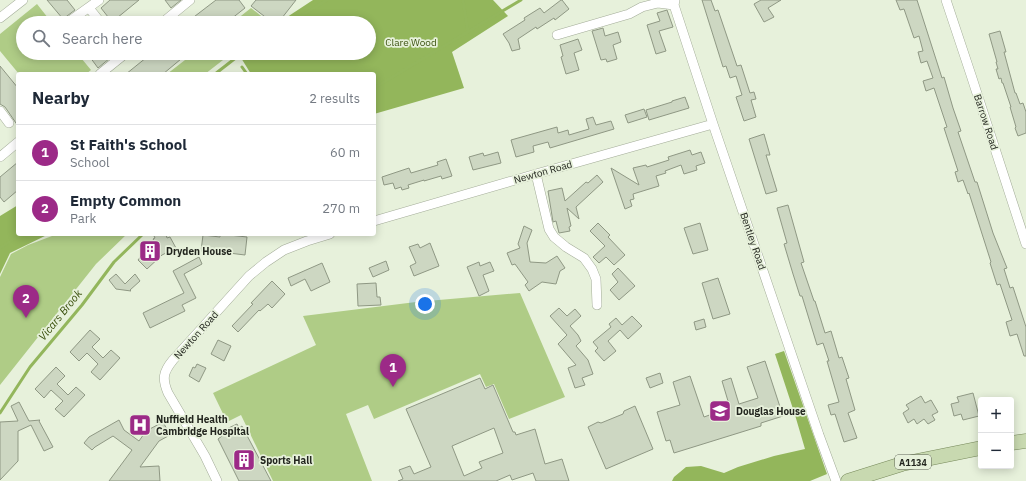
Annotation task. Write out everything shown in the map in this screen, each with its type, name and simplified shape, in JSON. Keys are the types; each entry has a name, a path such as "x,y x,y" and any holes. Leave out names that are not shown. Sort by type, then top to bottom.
{"main road":[{"path":"1014,443 1026,441"},
{"name":"A1134","path":"848,481 902,464 978,449"}],"street":[{"path":"0,18 23,0"},
{"path":"77,16 99,0"},
{"path":"171,16 190,0"},
{"name":"Barrow Road","path":"946,0 1026,244"},
{"path":"557,35 629,14 642,7 658,3 675,3"},
{"name":"Bentley Road","path":"675,3 713,124 836,481"},
{"path":"89,8 95,16"},
{"path":"102,72 117,60"},
{"path":"0,111 9,122"},
{"name":"Newton Road","path":"376,220 713,124"},
{"path":"0,156 16,144"},
{"path":"536,174 549,229 554,237 566,247 584,258 592,268 596,279 597,305"},
{"name":"Newton Road","path":"217,481 205,456 165,386 164,379 168,366 249,276 284,250 324,236"}],"green space":[{"name":"Clare Wood","path":"313,0 493,0 508,16 452,52 464,88 376,113 376,72 250,72 242,60 376,60 376,16 289,16"},
{"path":"37,4 46,16 22,16"},
{"path":"251,8 261,16 241,16"},
{"path":"16,21 16,60 83,60 91,70 88,72 17,72 0,51 0,34"},
{"path":"185,60 223,60 208,72 170,72"},
{"path":"16,206 16,236 45,236 10,253 0,274 0,216"},
{"path":"52,236 125,236 96,264 0,385 0,277 11,254 28,245"},
{"path":"520,293 565,397 509,419 494,384 486,387 480,374 374,419 368,405 346,414 372,481 273,481 241,415 227,422 213,393 316,345 303,316 416,302"},
{"path":"784,351 827,474 810,481 672,481 674,477 686,467 701,466 724,473 774,456 805,449 775,354"}],"building":[{"path":"47,0 67,0 75,10 67,16 60,16"},
{"path":"110,0 139,0 119,16 107,16 101,8"},
{"path":"165,0 181,0 171,8"},
{"path":"216,0 239,0 245,8 235,16 195,16"},
{"path":"256,0 296,0 283,16 264,16 251,6"},
{"path":"561,0 569,9 555,20 554,18 537,29 536,27 518,39 520,49 512,51 503,34 540,8 544,13"},
{"path":"702,0 711,0 715,11 718,10 737,66 741,65 750,93 754,92 756,99 751,100 756,117 744,121 736,97 742,95 736,76 730,78 726,66 723,67"},
{"path":"761,0 781,0 768,8 774,17 764,22 754,4"},
{"path":"896,0 917,0 961,131 958,132 975,182 977,182 993,233 1007,268 1004,269 1010,288 1013,287 1026,327 1026,356 1024,356 1017,334 1010,336 1006,322 1012,320 1000,284 997,285 969,193 968,194 963,180 958,182 955,172 958,171 944,128 947,127 934,88 926,91 923,81 933,78 927,61 921,63 918,52 923,51 919,36 914,38 904,9 900,10"},
{"path":"667,10 673,27 659,31 666,51 656,54 647,25 660,21 657,13"},
{"path":"603,28 605,36 618,32 621,42 613,45 617,59 607,62 606,59 601,60 592,31"},
{"path":"1000,31 1015,93 1020,104 1023,103 1026,112 1026,133 1018,136 1011,107 1003,83 1001,78 999,79 996,69 998,69 997,62 989,34"},
{"path":"578,39 582,50 574,53 579,70 566,74 561,57 563,56 560,45"},
{"path":"92,60 108,60 98,68"},
{"path":"143,60 180,60 165,72 128,72"},
{"path":"0,66 16,86 16,123 5,107 0,104"},
{"path":"685,97 689,108 649,120 646,110"},
{"path":"644,109 647,117 628,123 625,115"},
{"path":"593,117 596,125 611,121 614,129 550,148 548,142 533,146 534,152 516,157 511,140 557,127 558,133 568,130 569,135 589,129 586,119"},
{"path":"764,134 770,155 766,155 777,191 766,194 749,139"},
{"path":"690,150 692,155 701,152 705,163 696,166 697,170 684,174 681,165 665,171 666,173 656,176 659,186 633,194 634,199 630,200 632,206 625,209 611,168 639,185 633,168 646,165 647,167 669,160 668,157"},
{"path":"498,152 501,163 473,170 469,157 483,153 484,156"},
{"path":"446,159 452,176 442,179 441,176 424,180 408,185 409,188 402,190 401,187 395,189 393,183 384,185 382,177 409,168 411,173 438,165 437,162"},
{"path":"16,164 16,192 4,202 0,197 0,177"},
{"path":"597,175 603,182 576,207 579,219 567,208 571,226 569,227 570,231 559,233 556,221 553,222 548,191 562,188 565,201 586,182 588,183"},
{"path":"788,205 804,262 801,263 825,333 831,331 839,358 842,357 849,378 846,379 855,410 848,413 857,438 844,442 835,414 831,415 828,405 839,402 827,361 829,361 823,343 817,345 784,244 787,243 777,208"},
{"path":"598,223 610,235 608,237 625,255 614,265 606,257 599,263 593,257 605,246 590,231"},
{"path":"700,223 708,250 693,254 684,228"},
{"path":"524,226 532,230 527,243 530,262 546,263 557,256 565,268 560,271 556,284 542,282 529,291 525,285 528,282 515,264 512,265 507,253 520,248 518,244"},
{"name":"Dryden House","path":"154,236 170,237 176,248 162,255 147,269 138,260 142,254 155,242 153,239 155,238"},
{"path":"203,236 247,237 245,255 201,251"},
{"path":"430,243 439,266 414,276 410,266 416,263 409,247 418,244 420,248"},
{"path":"199,257 202,264 184,274 196,298 182,305 185,311 150,328 143,313 184,293 173,271"},
{"path":"386,261 389,270 373,277 369,268"},
{"path":"479,262 480,266 490,262 494,271 483,275 489,291 479,296 467,267"},
{"path":"322,263 330,282 311,291 305,279 291,286 288,278"},
{"path":"618,268 635,286 619,300 610,290 618,282 612,274"},
{"path":"116,274 125,284 135,274 140,281 130,290 131,291 116,289 109,280"},
{"path":"718,278 730,314 713,319 702,283"},
{"path":"272,281 285,294 272,308 268,304 260,311 259,310 238,332 232,326"},
{"path":"376,283 377,297 380,297 381,305 358,306 357,284"},
{"path":"559,308 567,316 575,309 581,316 570,326 581,341 576,346 588,360 593,374 582,378 585,385 575,388 568,368 576,365 558,344 567,335 550,316"},
{"path":"632,316 642,326 628,339 620,330 608,341 616,351 604,361 595,351 598,348 593,342 611,327 609,324 616,318 622,325"},
{"path":"704,319 706,327 696,330 694,322"},
{"path":"90,330 100,339 92,347 103,358 111,350 120,358 100,380 91,372 98,364 87,353 79,361 70,352"},
{"path":"218,340 231,346 224,361 211,354"},
{"path":"765,361 783,416 761,423 761,426 674,453 670,440 666,441 657,412 680,405 673,382 690,376 704,417 729,408 722,381 731,378 739,404 758,398 747,367"},
{"path":"197,364 206,368 199,382 189,376 193,367 195,368"},
{"path":"56,367 65,376 57,384 68,395 76,387 85,395 64,417 55,409 63,401 51,390 44,398 35,389"},
{"path":"660,373 663,383 650,388 646,378"},
{"path":"480,378 485,389 493,385 513,432 515,432 516,435 535,429 545,464 562,459 569,481 536,481 533,473 512,480 510,475 496,481 398,481 403,479 399,470 410,466 414,474 431,467 406,409","holes":["494,428 503,453 479,462 482,468 464,476 452,446"]},
{"path":"973,393 978,416 963,420 961,414 954,416 951,404 959,402 957,397"},
{"path":"921,396 925,403 931,400 938,412 932,415 935,420 928,424 924,419 917,424 914,419 908,423 903,413 909,409 906,405"},
{"path":"19,402 29,421 40,420 39,421 53,447 44,451 31,425 18,431 18,461 0,480 0,422 18,421 11,406"},
{"path":"635,406 653,449 606,469 588,427 598,422 601,423 623,414 624,411"},
{"path":"119,420 124,430 139,441 146,431 163,422 170,435 159,441 140,467 159,466 160,481 109,481 132,450 113,436 92,450 84,443 89,437"},
{"name":"Sports Hall","path":"237,424 239,428 242,426 271,481 239,481 218,439 222,436 220,432"}],"waterway":[{"path":"301,16 327,0"},
{"path":"463,0 468,32"},
{"name":"Vicars Brook","path":"376,87 521,0"},
{"path":"218,72 233,60"},
{"path":"242,67 246,72"},
{"path":"0,248 18,236"},
{"name":"Vicars Brook","path":"0,413 30,367 82,305 114,262 141,236"}],"place":[{"name":"Dryden House","path":"150,251"},
{"name":"Empty Common","path":"26,318"},
{"name":"St Faith's School","path":"393,387"},
{"name":"Douglas House","path":"720,411"},
{"name":"Nuffield Health Cambridge Hospital","path":"140,425"},
{"name":"Sports Hall","path":"244,460"}]}
